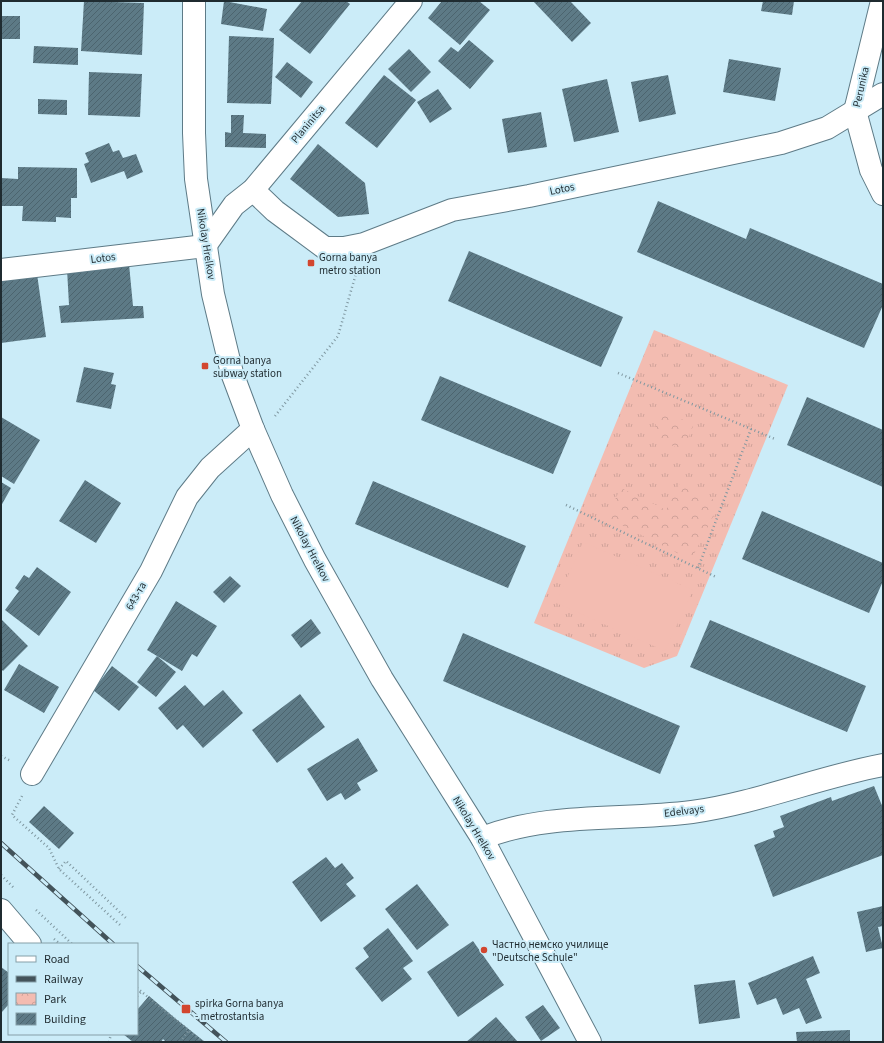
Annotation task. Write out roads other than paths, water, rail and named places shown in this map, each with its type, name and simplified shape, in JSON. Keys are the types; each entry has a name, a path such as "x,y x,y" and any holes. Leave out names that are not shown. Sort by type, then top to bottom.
{"street":[{"name":"Nikolay Hrelkov","path":"194,1 195,171 213,294 232,373 255,434 282,495 315,560 382,679 482,838 590,1042"},
{"name":"Planinitsa","path":"206,246 234,206 254,190 411,1"},
{"name":"Perunika","path":"882,1 855,111 871,170 883,194"},
{"name":"Lotos","path":"254,190 275,211 325,248 344,248 364,244 452,210 529,196 781,143 827,128 883,94"},
{"name":"Lotos","path":"1,270 206,246"},
{"name":"643-та","path":"32,774 151,571 187,497 210,468 255,434"},
{"name":"Edelvays","path":"482,838 499,831 526,824 692,812 738,802 883,765"},
{"path":"1,910 29,943"}],"railway":[{"path":"1,843 112,943"},
{"path":"138,967 226,1042"}],"place":[{"name":"Gorna banya metro station","path":"311,263"},
{"name":"Gorna banya subway station","path":"205,366"},
{"name":"Частно немско училище \"Deutsche Schule\"","path":"484,950"},
{"name":"spirka Gorna banya - metrostantsia","path":"186,1009"}]}
